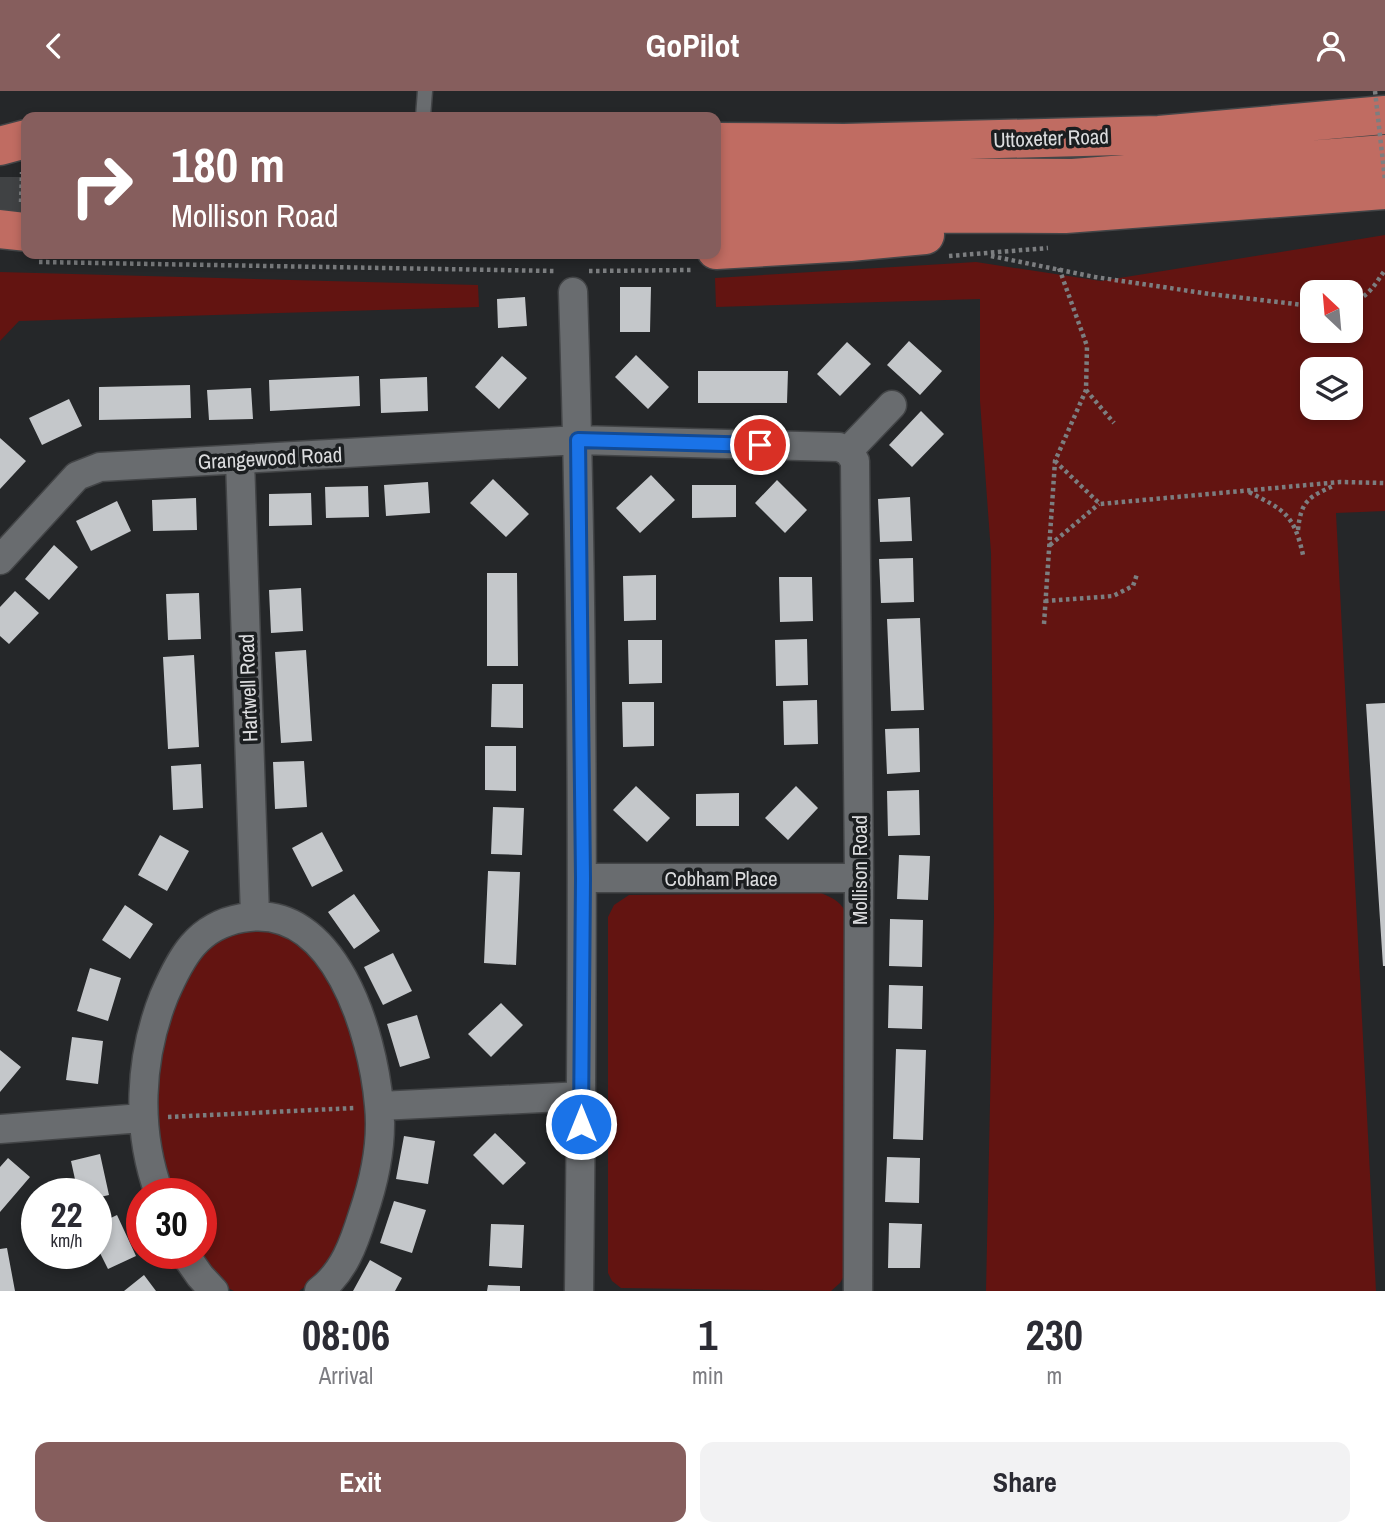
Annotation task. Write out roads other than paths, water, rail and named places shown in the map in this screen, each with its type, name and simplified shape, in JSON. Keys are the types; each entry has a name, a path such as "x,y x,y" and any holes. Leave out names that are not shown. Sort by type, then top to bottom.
{"highway":[{"name":"Uttoxeter Road","path":"721,142 869,143 1159,135 1385,115"},
{"path":"0,146 21,140"},
{"path":"721,177 1073,178 1385,154"},
{"path":"721,213 1065,214 1385,190"},
{"path":"721,250 982,230 1065,214"},
{"path":"0,229 21,231"}],"street":[{"path":"573,292 578,440 583,878 579,1291"},
{"path":"578,440 839,447 848,451 892,405"},
{"name":"Grangewood Road","path":"0,560 77,476 100,467 578,440"},
{"name":"Mollison Road","path":"848,451 855,460 859,878 858,1291"},
{"name":"Hartwell Road","path":"240,460 256,916"},
{"name":"Cobham Place","path":"583,878 859,878"},
{"path":"156,1178 142,1118 148,1049 156,1016 180,962 197,939 224,921 270,916 292,923 317,941 348,987 374,1067 380,1106 377,1167 360,1225 342,1267 319,1291"},
{"path":"380,1106 582,1096"},
{"path":"0,1129 142,1118"},
{"path":"195,1269 214,1291"}],"lane":[{"path":"423,112 425,91"}],"tunnel":[{"path":"0,196 21,196"}]}
